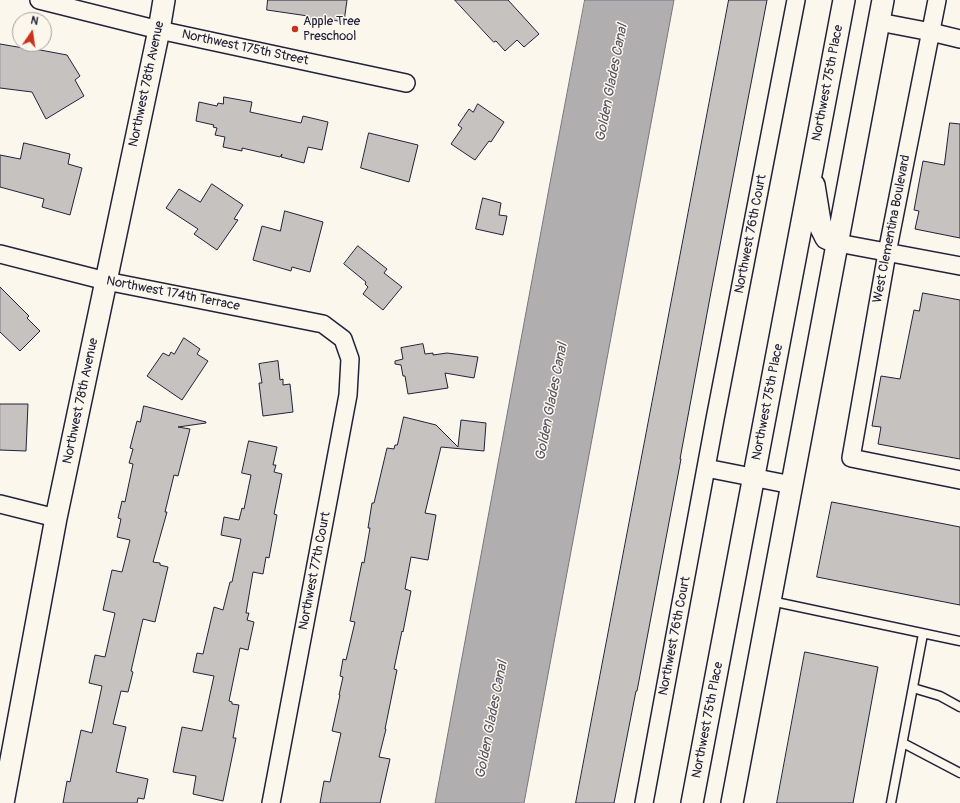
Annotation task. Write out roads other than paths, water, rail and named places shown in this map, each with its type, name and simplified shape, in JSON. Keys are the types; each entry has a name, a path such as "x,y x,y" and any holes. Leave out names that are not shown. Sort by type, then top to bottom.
{"street":[{"name":"Northwest 175th Street","path":"39,0 159,30 406,83"},
{"name":"Northwest 78th Avenue","path":"3,803 56,518 159,30 164,0"},
{"name":"Northwest 76th Court","path":"644,803 706,468 796,0"},
{"name":"Northwest 75th Place","path":"692,803 844,0"},
{"path":"732,803 884,0"},
{"name":"West Clementina Boulevard","path":"937,0 887,253 851,458 960,480"},
{"path":"879,22 960,39"},
{"path":"812,170 821,228 826,238 838,243 960,266"},
{"name":"Northwest 174th Terrace","path":"0,254 106,281 323,324 343,339"},
{"name":"Northwest 77th Court","path":"271,803 348,395 350,359 343,339"},
{"path":"706,468 792,485"},
{"path":"0,504 56,518"}],"lane":[{"path":"770,601 960,641"},
{"path":"894,802 923,634"},
{"path":"913,688 940,696 960,707"},
{"path":"903,743 960,773"}],"water":[{"name":"Golden Glades Canal","path":"585,0 674,0 524,803 435,803 550,183"}],"place":[{"name":"Apple Tree Preschool","path":"295,29"}]}
